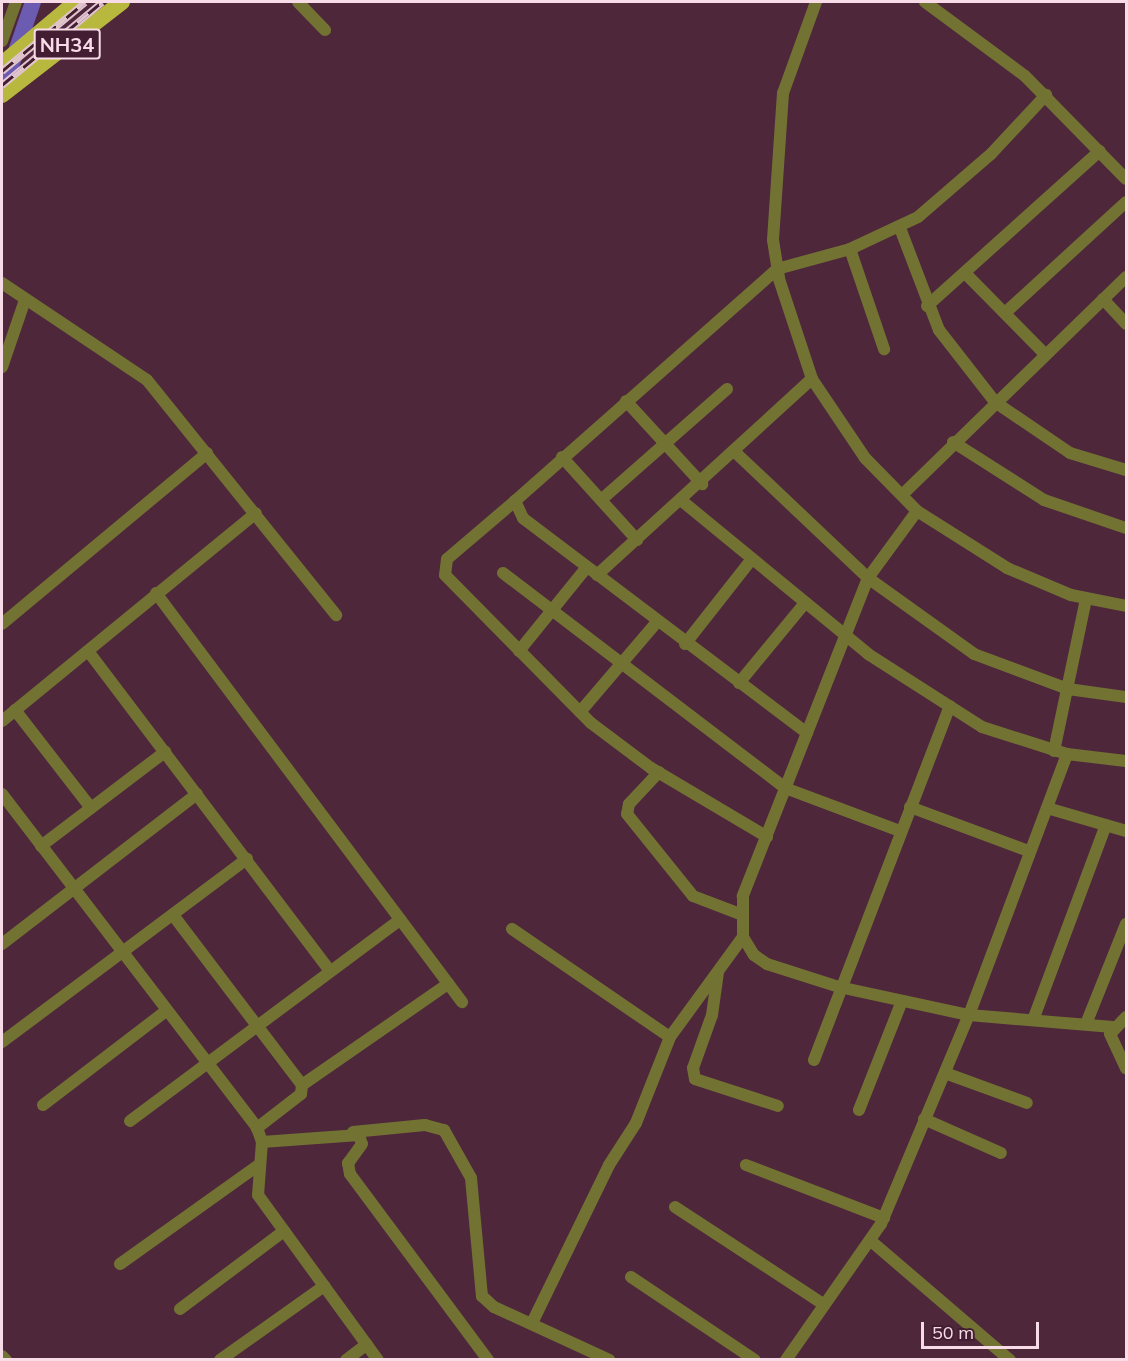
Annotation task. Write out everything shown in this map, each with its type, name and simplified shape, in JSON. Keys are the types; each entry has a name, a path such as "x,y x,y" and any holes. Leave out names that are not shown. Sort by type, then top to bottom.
{"highway":[{"name":"NH34","path":"2,64 28,45 76,2"},
{"name":"NH34","path":"7,91 122,2"}],"street":[{"path":"2,41 16,2"},
{"path":"298,2 325,30"},
{"path":"816,2 789,69 776,132 773,240 777,269 812,379 865,458 917,511 1007,568 1086,599 1126,606"},
{"path":"925,2 1046,95 1126,179"},
{"path":"767,837 660,772 580,712 442,570 562,457 777,269 849,249 900,228 962,181 1046,95"},
{"path":"927,306 1100,151"},
{"path":"1006,312 1126,202"},
{"path":"900,228 927,306 994,402 1070,453 1126,470"},
{"path":"849,249 884,349"},
{"path":"965,273 1045,354"},
{"path":"902,495 994,402 1126,277"},
{"path":"2,283 147,380 336,615"},
{"path":"1103,299 1126,324"},
{"path":"2,367 25,300"},
{"path":"519,651 552,610 592,571 637,540 702,484 812,379"},
{"path":"601,500 727,388"},
{"path":"626,401 702,484"},
{"path":"953,442 1044,500 1126,528"},
{"path":"2,624 207,453"},
{"path":"736,453 868,578 974,654 1068,689 1126,697"},
{"path":"562,457 637,540"},
{"path":"515,501 523,518 685,644 807,733"},
{"path":"682,501 845,636 982,727 1060,752 1126,761"},
{"path":"917,511 868,578 785,788 740,914 743,937 754,956 767,964 838,987 969,1015 1112,1027 1126,1017"},
{"path":"2,721 256,513"},
{"path":"685,644 751,560"},
{"path":"503,573 785,788 900,831"},
{"path":"156,593 462,1002"},
{"path":"786,1359 823,1304 871,1241 884,1218 969,1015 1028,851 1047,808 1060,752 1068,689 1086,599"},
{"path":"739,683 805,603"},
{"path":"580,712 656,622"},
{"path":"88,651 330,971"},
{"path":"814,1060 838,987 950,706"},
{"path":"15,710 91,808"},
{"path":"41,846 165,752"},
{"path":"660,772 629,804 627,814 693,896 740,914"},
{"path":"2,794 257,1128 262,1142 255,1188 378,1359"},
{"path":"2,944 197,794"},
{"path":"910,807 1028,851"},
{"path":"1047,808 1126,831"},
{"path":"1033,1020 1106,825"},
{"path":"2,1041 247,859"},
{"path":"173,915 302,1085 301,1094 257,1128"},
{"path":"130,1121 207,1061 400,920"},
{"path":"1086,1024 1126,924"},
{"path":"512,929 669,1037"},
{"path":"532,1323 609,1166 636,1124 669,1037 743,937"},
{"path":"718,971 712,1015 693,1068 695,1079 778,1106"},
{"path":"302,1085 448,984"},
{"path":"859,1110 902,1001"},
{"path":"43,1105 166,1011"},
{"path":"1112,1027 1110,1044 1126,1068"},
{"path":"945,1073 1027,1103"},
{"path":"924,1119 1001,1153"},
{"path":"262,1142 425,1125 444,1130 471,1178 482,1296 532,1323 609,1359"},
{"path":"353,1132 363,1138 348,1162 350,1174 488,1359"},
{"path":"120,1264 259,1165"},
{"path":"746,1165 884,1218"},
{"path":"675,1207 823,1304"},
{"path":"180,1309 284,1231"},
{"path":"871,1241 1010,1359"},
{"path":"631,1277 755,1359"},
{"path":"220,1359 324,1286"},
{"path":"346,1359 367,1344"},
{"path":"2,1356 6,1359"}],"waterway":[{"path":"2,92 33,2"}],"railway":[{"path":"2,71 85,2"},
{"path":"2,85 102,2"}]}
